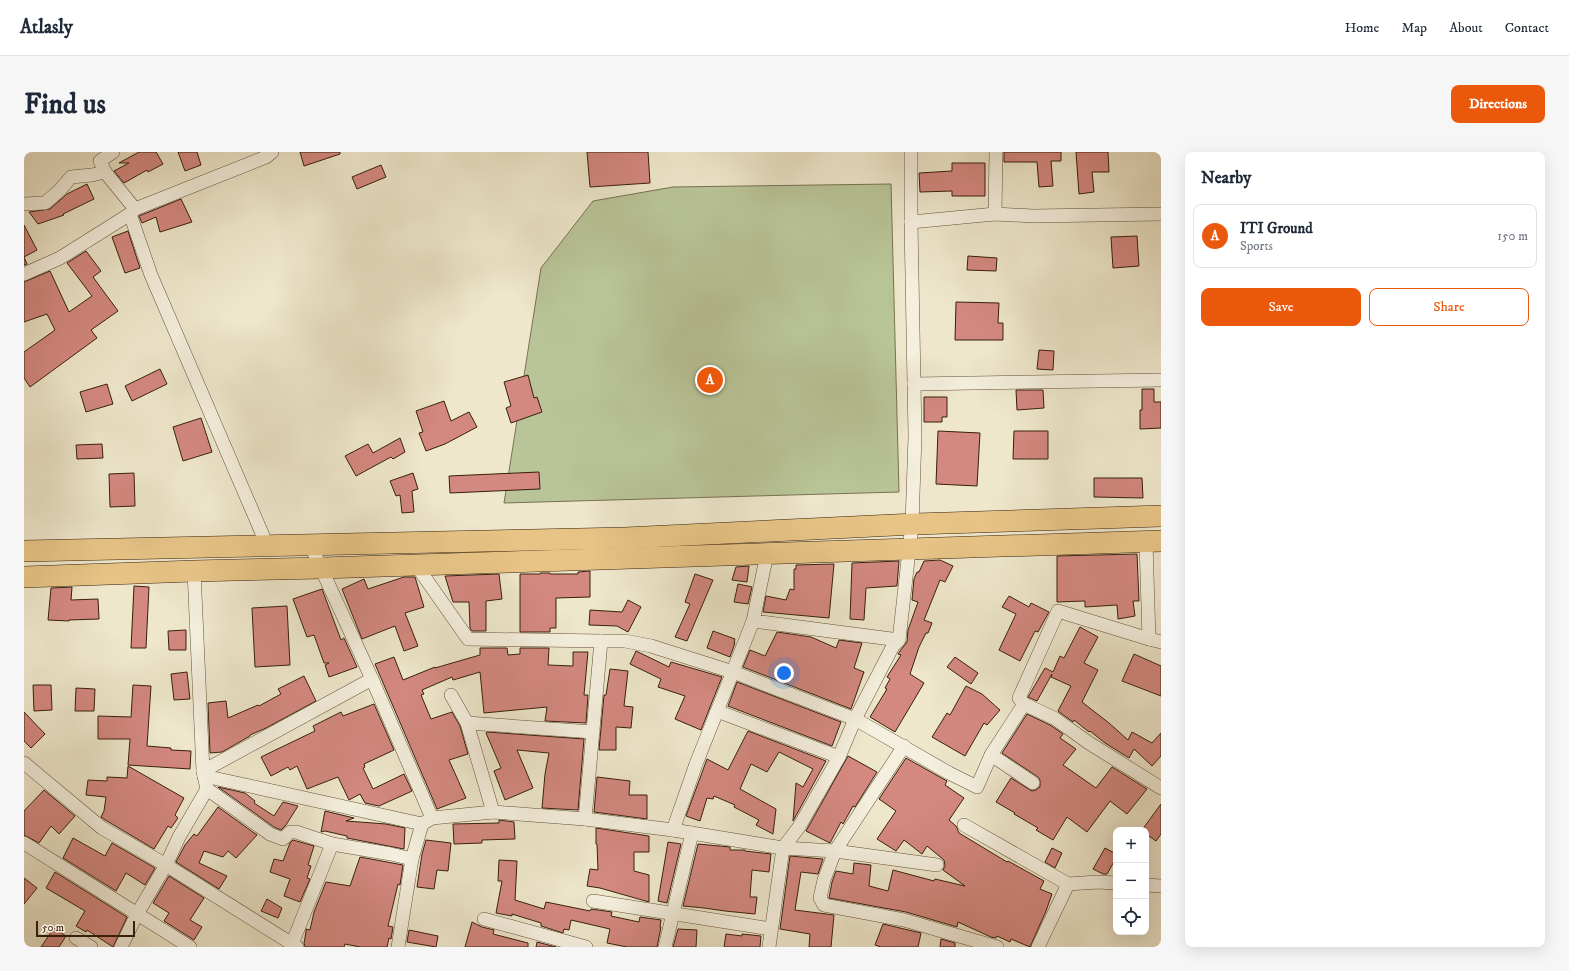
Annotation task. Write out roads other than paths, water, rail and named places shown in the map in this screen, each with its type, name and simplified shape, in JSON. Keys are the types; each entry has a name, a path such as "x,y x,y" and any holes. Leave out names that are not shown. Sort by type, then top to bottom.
{"main road":[{"path":"24,551 625,538 912,524 1161,516"},
{"path":"24,577 1154,541"}],"street":[{"path":"24,204 45,203 59,191 71,177 92,175 100,162 113,152"},
{"path":"24,274 60,258 132,211 266,157 272,152"},
{"path":"769,947 783,848 799,827 839,757 855,719 893,646 899,640 912,524 916,436 911,222 911,152"},
{"path":"994,214 996,152"},
{"path":"100,162 132,211 151,275 267,545"},
{"path":"911,222 994,214 1033,216 1161,214"},
{"path":"914,384 1161,380"},
{"path":"1154,541 1155,640 1058,611 1019,698 1024,704 1054,718 1161,788"},
{"path":"310,544 372,679 427,821 412,858 398,947"},
{"path":"673,830 696,764 753,621 767,554"},
{"path":"416,565 468,639 640,643 733,672 855,719 976,787 991,755 1024,704"},
{"path":"121,947 137,914 166,865 179,837 207,789 204,773 194,571"},
{"path":"753,621 899,640"},
{"path":"585,819 601,641"},
{"path":"204,773 372,679"},
{"path":"451,695 467,723 493,812"},
{"path":"717,711 839,757"},
{"path":"467,723 593,732"},
{"path":"904,746 835,851 824,880 820,898 824,905 904,920 997,947"},
{"path":"991,755 1033,783"},
{"path":"24,763 102,828 166,865 294,946 332,844"},
{"path":"204,773 427,821 493,812 585,819 673,830 783,848 835,851 937,865"},
{"path":"207,789 270,834 283,839 290,832 296,832 332,844 412,858"},
{"path":"964,825 1068,884 1098,882 1113,883"},
{"path":"665,947 692,833"},
{"path":"24,843 190,947"},
{"path":"1038,947 1068,884"},
{"path":"1149,885 1161,886"},
{"path":"593,901 771,929"},
{"path":"484,920 586,947"},
{"path":"76,938 91,947"}],"place":[{"name":"ITI Ground","path":"710,380"}]}
